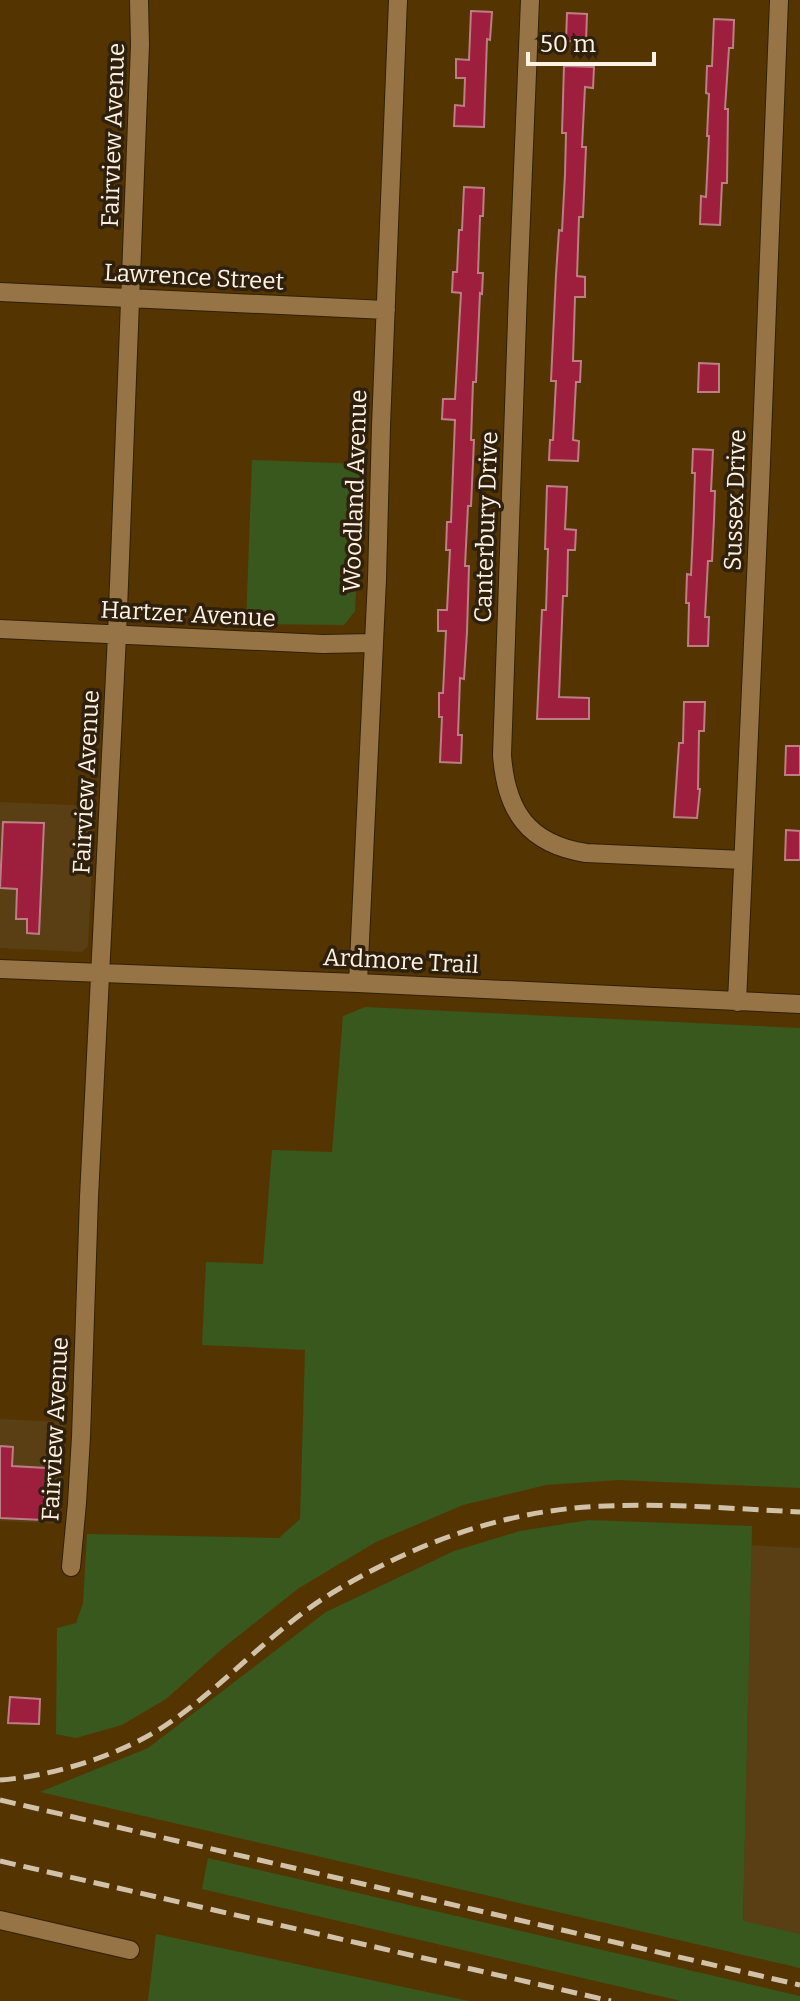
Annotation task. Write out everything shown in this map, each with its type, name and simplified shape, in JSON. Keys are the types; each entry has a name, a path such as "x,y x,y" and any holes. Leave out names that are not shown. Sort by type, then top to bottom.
{"street":[{"name":"Fairview Avenue","path":"71,1567 80,1450 99,974 117,635 140,61 139,0"},
{"name":"Woodland Avenue","path":"358,983 398,0"},
{"name":"Canterbury Drive","path":"530,0 502,755 504,778 509,797 531,829 565,849 586,853 743,860"},
{"name":"Sussex Drive","path":"737,1002 779,0"},
{"name":"Lawrence Street","path":"0,292 386,310"},
{"name":"Hartzer Avenue","path":"0,629 323,644 373,643"},
{"name":"Ardmore Trail","path":"0,969 800,1004"},
{"path":"0,1920 130,1950"}],"shaded area":[{"path":"0,802 95,806 88,946 82,952 0,948"},
{"path":"0,1419 65,1422 60,1524 0,1521"},
{"path":"751,1545 800,1548 800,1934 743,1922"}],"green space":[{"path":"252,460 363,464 355,611 344,625 246,624"},
{"path":"365,1007 800,1028 800,1488 618,1480 546,1485 463,1505 376,1542 299,1588 223,1648 166,1699 122,1725 76,1738 56,1734 57,1628 76,1623 83,1603 87,1534 279,1538 300,1519 305,1350 202,1345 206,1262 263,1264 272,1150 332,1152 343,1016"},
{"path":"589,1520 752,1526 743,1921 800,1934 800,1968 40,1792 148,1748 326,1612 454,1551 520,1531"},
{"path":"208,1858 800,1996 800,2001 681,2001 202,1889"},
{"path":"156,1934 469,2001 148,2001"}],"building":[{"path":"471,11 492,12 490,40 487,39 484,127 454,126 455,105 464,106 465,78 456,78 456,59 469,60"},
{"path":"567,13 587,14 586,42 566,41"},
{"path":"714,19 734,20 725,109 728,109 727,183 722,183 720,225 700,224 701,196 706,197 709,136 707,66 712,66"},
{"path":"564,66 594,67 593,88 585,87 583,217 579,217 577,276 585,277 585,297 575,297 573,361 581,361 580,382 576,382 573,440 579,441 578,461 549,460 556,381 551,381 556,275 565,174 566,133 562,133"},
{"path":"464,187 484,188 478,273 483,273 482,294 476,382 473,382 471,440 474,440 465,566 469,566 467,632 464,679 460,678 458,735 462,735 461,763 440,762 442,717 439,717 439,693 443,693 446,631 438,631 438,610 447,610 450,550 446,550 447,522 451,522 455,420 442,419 443,399 455,399 461,293 452,292 453,272 457,272 459,230 462,230"},
{"path":"699,363 719,364 719,392 698,392"},
{"path":"693,449 713,450 711,491 715,491 714,520 705,617 709,617 708,646 688,646 689,603 686,603 693,532"},
{"path":"547,486 567,487 565,529 576,530 575,550 568,550 567,596 563,596 559,697 589,698 589,719 537,719 542,610 546,610"},
{"path":"684,702 705,702 704,731 699,731 697,818 674,817 679,743 683,743"},
{"path":"786,746 800,746 800,775 785,775"},
{"path":"3,822 44,823 39,934 27,933 27,919 16,919 17,889 0,888"},
{"path":"786,830 800,831 800,860 785,860"},
{"path":"0,1446 13,1447 12,1466 46,1468 43,1520 0,1518"},
{"path":"10,1697 40,1699 39,1724 8,1723"}],"railway":[{"path":"0,1780 64,1769 108,1755 148,1736 188,1709 292,1621 337,1590 400,1557 466,1531 500,1521 570,1508 630,1505 800,1512"},
{"path":"0,1800 800,1985"},
{"path":"0,1861 611,2001"}]}
